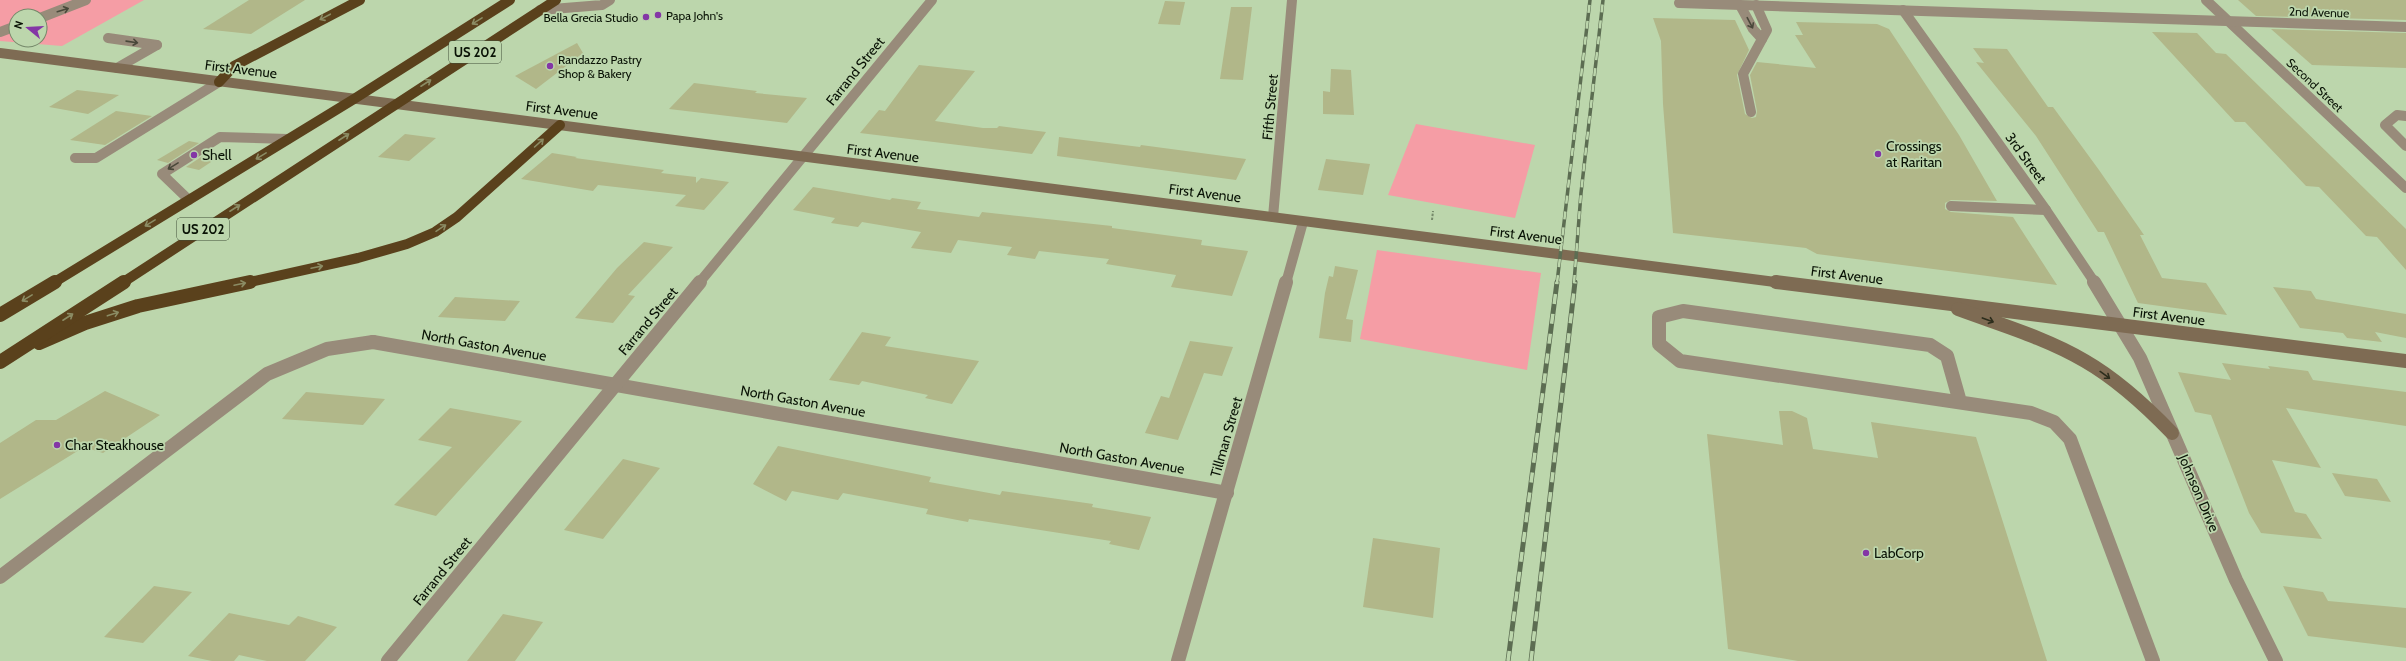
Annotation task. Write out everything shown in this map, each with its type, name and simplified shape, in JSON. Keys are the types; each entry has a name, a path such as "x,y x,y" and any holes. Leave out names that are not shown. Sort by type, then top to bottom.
{"highway":[{"path":"219,82 234,66 360,0"},
{"name":"US 202","path":"0,315 354,99 510,0"},
{"name":"US 202","path":"0,362 394,104 556,0"},
{"path":"12,354 85,323 138,306 358,258 407,244 435,232 457,217 560,125"}],"street":[{"path":"48,15 70,8 86,0"},
{"path":"540,10 602,5 610,0"},
{"name":"Farrand Street","path":"388,661 615,384 804,158 932,0"},
{"name":"Fifth Street","path":"1273,216 1292,0"},
{"name":"Second Street","path":"2206,0 2406,188"},
{"name":"2nd Avenue","path":"1676,2 2406,27"},
{"path":"1740,5 1753,29 1762,39"},
{"path":"1751,112 1743,74 1744,69 1760,46 1767,30 1756,5"},
{"name":"3rd Street","path":"1903,10 2046,210 2122,325"},
{"path":"108,38 157,45 117,68"},
{"name":"First Avenue","path":"0,53 804,158 1273,216 1303,222 2406,361"},
{"path":"75,158 96,158 219,82"},
{"path":"2406,116 2397,115 2385,126 2406,146"},
{"path":"189,200 162,174 220,137 288,139"},
{"path":"1951,206 2046,210"},
{"name":"Tillman Street","path":"1178,661 1303,222"},
{"path":"1938,302 2056,346 2085,361 2145,406 2172,432"},
{"path":"1960,402 1947,356 1930,345 1683,311 1659,317 1659,344 1680,361 1960,402 2040,415 2051,419 2065,431 2070,439 2153,661"},
{"name":"Johnson Drive","path":"2122,325 2140,358 2236,580 2276,661"},
{"name":"North Gaston Avenue","path":"0,577 267,374 327,349 373,342 1227,492"}],"path":[{"path":"1431,222 1433,211"}],"shaded area":[{"path":"0,0 144,0 62,46 48,45 48,8 8,8 8,42 0,41"},
{"path":"1416,124 1535,145 1515,218 1388,195"},
{"path":"1377,250 1541,273 1527,370 1360,339"}],"building":[{"path":"249,0 305,0 251,34 203,29"},
{"path":"2238,0 2406,0 2406,20 2256,16"},
{"path":"1165,1 1185,2 1180,25 1158,24"},
{"path":"1231,7 1252,7 1243,80 1220,79"},
{"name":"Crossings at Raritan","path":"1653,18 1735,20 1749,50 1737,75 1745,114 1752,118 1756,117 1757,111 1750,75 1757,62 1816,68 1795,35 1803,35 1796,22 1877,24 1889,29 1959,135 1997,201 1951,200 1945,203 1945,209 1951,212 2013,217 2057,285 1817,254 1806,248 1673,233 1663,104 1661,41"},
{"path":"2271,29 2406,33 2406,68 2312,65"},
{"path":"2152,32 2197,33 2216,53 2226,54 2406,229 2406,270 2377,237 2366,236 2319,187 2306,186 2245,122 2235,122"},
{"name":"Randazzo Pastry Shop & Bakery","path":"577,43 583,53 536,89 515,76"},
{"path":"1973,48 2007,49 2048,107 2053,107 2144,235 2140,235 2162,278 2206,283 2227,315 2138,303 2104,232 2098,232 2036,136 1976,62 1984,63"},
{"path":"919,65 975,71 935,121 983,128 997,128 999,126 1046,132 1032,154 860,133 879,110 885,111"},
{"path":"1331,69 1351,70 1354,115 1323,114 1323,91 1330,92"},
{"path":"694,83 757,91 755,93 807,98 787,123 669,109"},
{"path":"77,90 119,95 88,114 49,107"},
{"path":"116,111 152,116 105,145 70,140"},
{"path":"405,134 436,138 409,161 378,157"},
{"path":"1059,137 1140,147 1141,145 1246,159 1236,180 1057,156"},
{"path":"189,141 199,143 168,163 157,160"},
{"path":"213,149 211,162 199,170 186,167"},
{"path":"552,153 577,157 575,158 664,170 661,173 696,177 696,183 701,178 729,182 704,210 675,206 686,195 598,185 593,191 521,179"},
{"path":"1326,159 1370,164 1363,195 1318,190"},
{"path":"813,187 890,200 892,198 921,202 917,209 979,217 982,212 1112,226 1112,228 1202,240 1201,245 1248,251 1232,296 1171,287 1176,275 1106,264 1109,259 1039,251 1035,259 1007,255 1012,247 958,240 951,253 911,248 921,232 862,222 858,227 831,223 835,218 793,210"},
{"path":"644,242 673,247 628,295 635,296 613,323 575,318 617,268"},
{"path":"1335,266 1358,270 1346,319 1353,320 1351,342 1319,338 1325,293 1329,276 1333,277"},
{"path":"2273,287 2311,291 2316,299 2406,314 2406,338 2375,332 2382,342 2347,338 2343,333 2300,328"},
{"path":"455,297 520,301 505,321 438,317"},
{"path":"862,332 891,337 885,346 979,361 952,404 925,398 928,395 862,381 859,385 829,380"},
{"path":"1190,341 1233,347 1222,376 1204,373 1178,440 1145,433 1161,396 1169,398"},
{"path":"2222,363 2270,369 2268,366 2308,371 2313,380 2406,392 2406,426 2286,408 2321,468 2272,460 2295,512 2306,514 2322,539 2261,533 2249,513 2211,415 2195,412 2178,372 2231,380"},
{"name":"Char Steakhouse","path":"105,391 160,415 103,453 84,447 0,499 0,443 36,420 56,420"},
{"path":"306,392 385,399 363,425 282,419"},
{"path":"450,408 522,421 436,516 394,505 452,447 418,440"},
{"name":"LabCorp","path":"1779,411 1792,411 1807,418 1813,449 1878,458 1871,422 1976,437 2047,661 1798,661 1728,649 1707,434 1783,445"},
{"path":"778,446 931,477 929,482 1000,495 1002,491 1093,504 1092,507 1151,517 1139,550 1109,544 1111,541 969,519 968,522 926,514 928,509 843,493 838,500 792,491 786,501 753,484"},
{"path":"623,459 660,468 603,539 564,530"},
{"path":"2332,473 2377,479 2391,502 2345,496"},
{"path":"1373,538 1440,548 1433,618 1363,607"},
{"path":"154,586 192,592 143,643 104,637"},
{"path":"2283,586 2323,592 2328,601 2406,608 2406,648 2308,636"},
{"path":"229,613 289,625 298,616 337,627 305,661 267,661 239,655 234,661 212,661 188,656"},
{"path":"503,614 543,622 515,661 467,661"}],"railway":[{"path":"1557,283 1590,0"},
{"path":"1574,283 1581,193 1603,0"},
{"path":"1508,661 1557,282"},
{"path":"1531,661 1575,282"}],"place":[{"name":"Papa John's","path":"658,15"},
{"name":"Bella Grecia Studio","path":"646,17"},
{"name":"Randazzo Pastry Shop & Bakery","path":"550,66"},
{"name":"Crossings at Raritan","path":"1878,154"},
{"name":"Shell","path":"194,155"},
{"name":"Char Steakhouse","path":"57,445"},
{"name":"LabCorp","path":"1866,553"}]}
